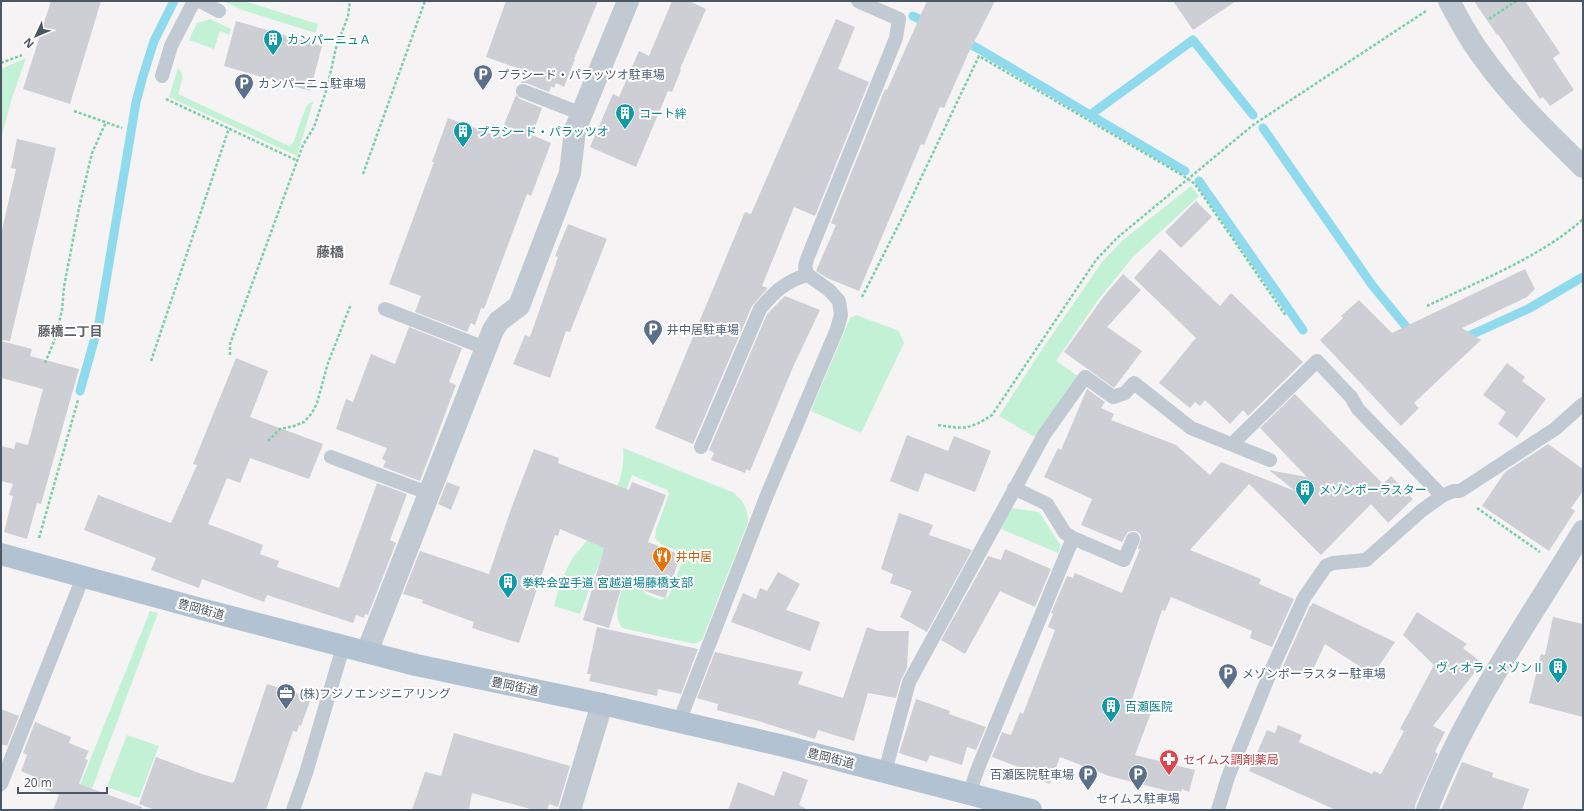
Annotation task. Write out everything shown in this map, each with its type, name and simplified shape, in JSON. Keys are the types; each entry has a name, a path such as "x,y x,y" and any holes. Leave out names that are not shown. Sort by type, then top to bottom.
{"main road":[{"name":"豊岡街道","path":"1,554 343,647 416,665 602,704 784,746 1031,810"}],"street":[{"path":"367,652 485,348 499,321 519,306 570,173 576,130 628,1"},
{"path":"1449,1 1466,33 1498,77 1513,95 1583,167"},
{"path":"1427,810 1440,776 1484,691 1583,531"},
{"path":"570,810 602,704"}],"lane":[{"path":"162,76 171,46 194,1"},
{"path":"200,1 220,11"},
{"path":"679,722 766,495 837,329 841,315 839,301 829,290 808,275 805,267 896,38 899,18 858,1"},
{"path":"523,91 582,114"},
{"path":"701,447 760,309 767,300 794,278 808,275"},
{"path":"385,309 485,348"},
{"path":"1232,444 1317,361 1351,397 1358,409 1442,496"},
{"path":"884,772 909,682 1044,435 1086,377 1113,397 1125,393 1138,378 1191,428 1270,460"},
{"path":"1218,810 1231,770 1270,673 1304,598 1326,566 1333,563 1366,560 1421,510 1442,496 1453,491 1460,491 1555,429 1583,404"},
{"path":"331,457 428,493"},
{"path":"1014,488 1047,504 1065,533 1073,538 1124,560 1134,539"},
{"path":"969,794 978,768 1073,538"},
{"path":"1,784 83,577"},
{"path":"293,810 306,773 343,647"}],"path":[{"path":"230,355 230,344 303,145 314,127 327,88 336,48 348,16 350,1"},
{"path":"363,174 424,1"},
{"path":"1466,33 1516,1"},
{"path":"938,425 963,429 979,423 992,415 1096,260 1118,238 1253,125 1428,10"},
{"path":"1,63 22,54"},
{"path":"860,300 902,218 979,56 1195,184 1286,316"},
{"path":"161,96 298,160"},
{"path":"74,111 122,128"},
{"path":"45,364 55,339 60,317 64,287 78,215 92,153 106,122"},
{"path":"151,361 229,128"},
{"path":"1427,306 1518,262 1557,240 1583,219"},
{"path":"268,442 280,429 304,422 312,413 317,403 328,363 350,304"},
{"path":"32,563 78,400"},
{"path":"1460,491 1463,498 1561,567"}],"green space":[{"path":"223,1 244,1 318,24 316,33 242,10"},
{"path":"210,19 231,29 229,35 220,31 214,49 189,40 197,23"},
{"path":"26,58 12,98 1,138 1,69"},
{"path":"178,68 181,71 182,77 178,94 289,146 293,143 306,107 308,104 313,102 297,156 169,97"},
{"path":"1191,186 1199,196 1132,258 1098,300 1056,361 1078,376 1035,437 999,416 1041,351 1102,262 1123,240"},
{"path":"856,315 899,331 904,343 861,433 811,411 850,318"},
{"path":"623,448 732,492 742,501 746,508 748,522 702,640 694,644 622,628 619,622 617,616 618,602 627,576 640,582 644,593 661,600 669,596 681,565 682,558 677,551 661,544 655,538 656,529 669,494 667,490 632,475 580,614 554,606 560,584 567,568 574,556 589,538 618,484 623,467"},
{"path":"1012,508 1039,512 1061,546 1058,553 1001,529"},
{"path":"150,611 158,613 84,810 70,810"},
{"path":"127,735 159,746 139,798 107,787"}],"building":[{"path":"51,1 101,1 70,104 23,89"},
{"path":"506,1 598,1 564,87 556,83 554,88 551,86 549,92 526,83 521,83 526,71 486,57"},
{"path":"672,1 689,1 706,9 680,69 681,70 672,92 668,91 636,167 590,147 613,94 619,97 639,51 649,56"},
{"path":"927,1 995,1 968,54 944,108 940,107 924,145 921,144 859,291 827,278 816,271 836,225 831,223 885,89 887,90"},
{"path":"1173,1 1236,1 1193,30"},
{"path":"1474,1 1525,1 1560,53 1553,58 1574,90 1550,106 1543,97 1540,99 1498,34 1497,35"},
{"path":"836,19 855,27 838,69 869,82 815,216 794,207 762,286 768,288 752,306 693,444 655,428 745,212 751,214"},
{"name":"カンパーニュＡ","path":"236,21 322,46 310,91 224,66"},
{"path":"516,95 520,99 542,108 532,135 551,143 531,196 527,194 484,309 481,308 475,325 471,323 467,332 415,312 421,296 389,284 434,162 432,162 448,118 499,137"},
{"path":"17,139 56,148 10,341 1,340 1,234 16,169 11,168"},
{"path":"1196,201 1212,217 1181,248 1165,232"},
{"path":"568,224 607,239 570,332 566,331 550,378 513,364 525,335 530,337 558,257 555,256"},
{"path":"1160,249 1220,306 1231,293 1303,362 1248,416 1243,410 1230,424 1205,400 1200,406 1195,402 1190,408 1159,383 1196,338 1134,278"},
{"path":"1525,269 1535,289 1527,297 1462,328 1481,340 1414,403 1419,408 1401,426 1320,340 1343,318 1341,316 1359,300 1392,333"},
{"path":"1123,274 1141,290 1107,327 1142,351 1114,388 1064,352 1104,296"},
{"path":"785,296 820,310 793,367 750,471 746,469 745,473 711,460 714,453 709,450 767,314"},
{"path":"409,327 462,348 449,382 456,385 420,481 383,467 386,461 382,459 387,448 336,429 346,399 353,402 371,354 395,364"},
{"path":"1,341 32,349 30,356 79,369 41,504 37,503 27,539 4,532 13,496 9,495 13,484 1,481 1,446 14,449 16,442 28,445 43,389 1,378"},
{"path":"236,358 268,371 250,417 323,444 309,479 250,458 240,483 227,478 208,524 263,545 260,554 279,561 277,567 339,588 377,483 407,494 390,540 396,543 368,615 365,614 364,618 356,615 353,623 267,595 264,602 202,579 199,588 151,570 156,558 84,530 98,495 171,523 197,465 193,464"},
{"path":"1507,363 1525,377 1522,381 1546,399 1517,438 1498,424 1506,412 1483,395"},
{"path":"1087,389 1105,402 1101,408 1114,414 1111,420 1176,445 1210,475 1221,462 1295,491 1269,470 1307,477 1260,428 1295,394 1383,484 1391,476 1413,499 1388,523 1371,504 1321,555 1249,484 1190,550 1261,579 1259,584 1294,599 1272,647 1250,638 1252,631 1171,597 1165,611 1162,610 1131,702 1152,710 1135,755 1195,770 1189,792 1182,789 1180,794 1109,776 1060,757 1050,784 1023,774 1024,769 992,757 1002,732 1011,735 1020,712 1023,714 1055,630 1048,627 1053,614 1051,613 1067,576 1073,578 1075,573 1122,593 1140,549 1138,549 1141,538 1140,534 1136,531 1128,532 1122,542 1081,525 1092,499 1044,477 1058,448 1061,450"},
{"path":"907,435 948,451 954,436 991,451 975,492 925,473 918,492 890,481"},
{"path":"1548,444 1583,469 1583,491 1571,508 1575,511 1549,551 1482,506 1505,472"},
{"path":"534,449 559,458 558,463 629,490 632,482 666,495 648,542 681,555 665,598 623,583 609,628 583,620 604,548 560,529 558,536 555,535 519,643 472,628 474,622 422,603 423,600 403,594 420,551 489,574 511,509"},
{"path":"447,482 460,487 451,510 438,504"},
{"path":"899,513 933,525 929,535 972,550 927,632 900,617 912,591 890,583 893,574 881,569"},
{"path":"1005,549 1051,569 1035,607 1000,591 965,654 941,640 988,556 1001,560"},
{"path":"778,572 800,584 786,610 820,622 810,651 731,622 743,593 756,599 760,588 767,591"},
{"path":"1313,603 1395,642 1373,675 1325,644 1309,678 1283,666 1310,606"},
{"path":"1417,612 1467,644 1463,648 1482,663 1433,726 1445,732 1435,752 1438,754 1415,805 1415,810 1336,810 1249,771 1267,730 1275,733 1278,725 1302,735 1299,742 1372,774 1374,771 1381,774 1404,731 1400,729 1434,665 1403,635"},
{"name":"ヴィオラ・メゾンⅡ","path":"1553,617 1583,624 1583,717 1529,703 1541,654 1545,655"},
{"path":"597,627 698,649 681,694 658,689 657,696 589,681 591,674 587,674"},
{"path":"867,627 878,631 909,631 907,668 901,680 896,698 868,693 854,741 818,730 815,739 717,710 718,704 697,698 715,652 803,672 798,684 843,698"},
{"path":"267,684 302,695 301,698 310,701 301,726 299,725 297,732 293,731 266,810 155,810 139,804 156,757 202,774 232,783 234,782"},
{"path":"916,699 950,711 949,714 986,727 976,750 967,747 962,765 930,755 927,762 899,753"},
{"path":"1,709 19,716 7,746 1,744"},
{"path":"35,722 71,737 69,743 89,751 85,759 88,760 79,784 142,807 141,810 53,810 59,795 34,785 37,778 21,771 27,755 23,753"},
{"path":"454,733 570,766 558,807 549,804 547,810 534,810 472,793 469,810 412,810 425,772 441,776"},
{"path":"1462,762 1493,773 1492,777 1529,789 1522,810 1441,810"},
{"path":"783,771 808,780 799,805 805,808 805,810 728,810 738,782 774,796"}],"waterway":[{"path":"80,391 99,323 136,102 154,41 174,1"},
{"path":"913,16 929,24"},
{"path":"962,40 1185,171"},
{"path":"1090,115 1193,40 1253,115"},
{"path":"1263,128 1372,285 1413,335"},
{"path":"1199,181 1303,330"},
{"path":"1462,339 1528,309 1583,277"}],"place":[{"name":"カンパーニュＡ","path":"273,56"},
{"name":"プラシード・パラッツオ駐車場","path":"483,91"},
{"name":"カンパーニュ駐車場","path":"244,100"},
{"name":"コート絆","path":"625,130"},
{"name":"プラシード・パラッツオ","path":"463,148"},
{"name":"井中居駐車場","path":"653,346"},
{"name":"メゾンポーラスター","path":"1305,506"},
{"name":"井中居","path":"662,573"},
{"name":"拳粋会空手道 宮越道場藤橋支部","path":"508,599"},
{"name":"ヴィオラ・メゾンⅡ","path":"1558,684"},
{"name":"メゾンポーラスター駐車場","path":"1228,690"},
{"name":"(株)フジノエンジニアリング","path":"286,710"},
{"name":"百瀬医院","path":"1111,723"},
{"name":"セイムス調剤薬局","path":"1169,776"},
{"name":"百瀬医院駐車場","path":"1088,791"},
{"name":"セイムス駐車場","path":"1138,791"}],"district":[{"name":"藤橋","path":"330,251"},
{"name":"藤橋二丁目","path":"70,331"}]}
